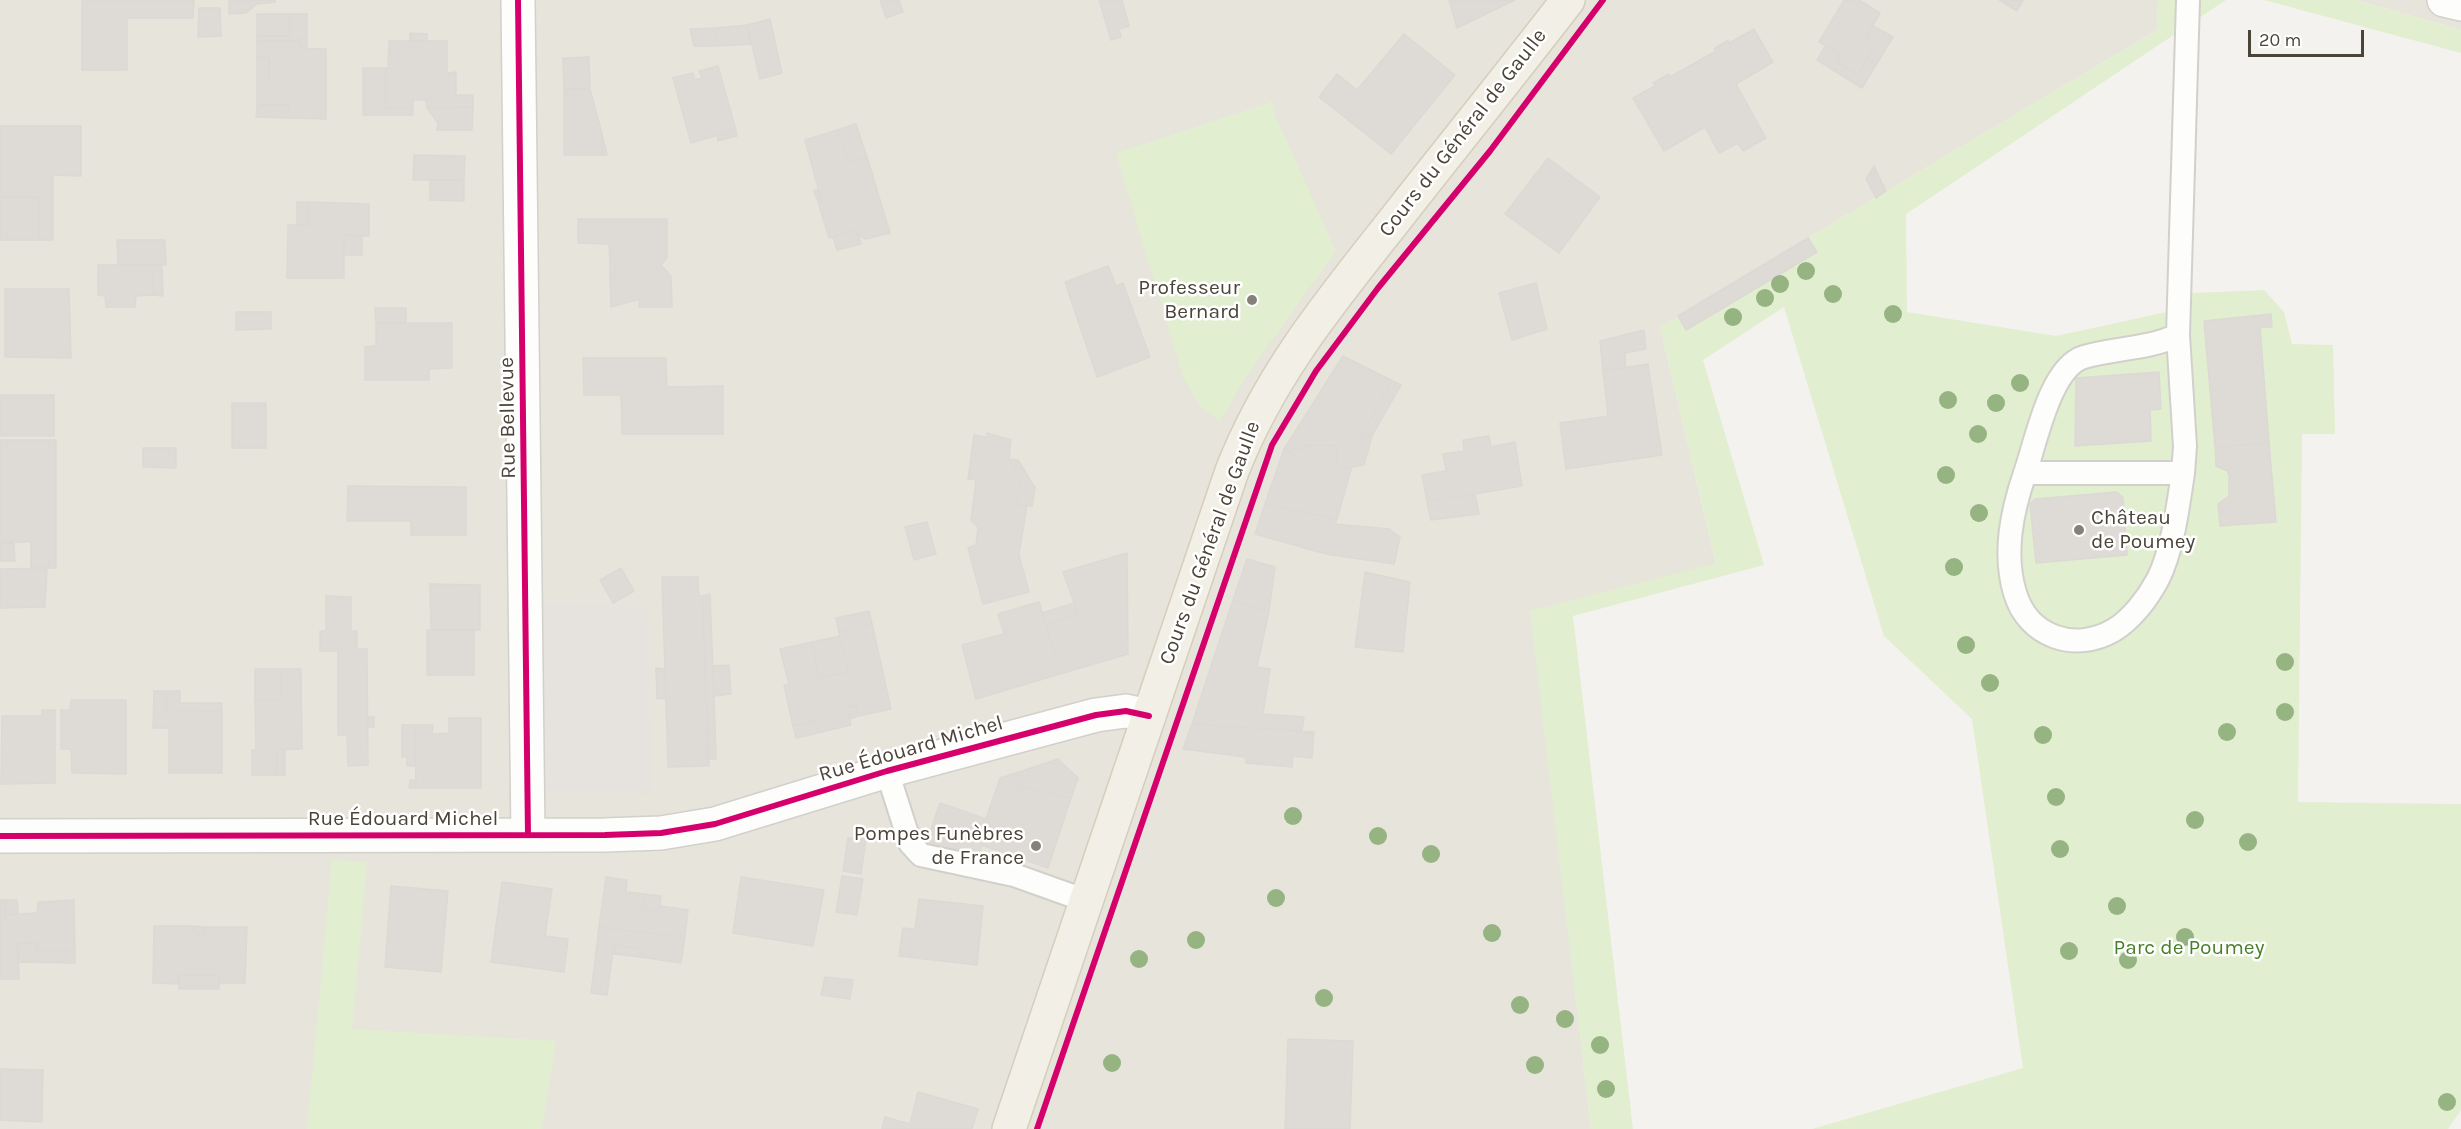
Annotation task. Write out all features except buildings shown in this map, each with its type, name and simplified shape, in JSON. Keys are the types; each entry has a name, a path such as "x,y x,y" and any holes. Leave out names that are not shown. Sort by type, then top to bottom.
{"main road":[{"name":"Cours du Général de Gaulle","path":"1009,1129 1232,471 1263,400 1304,337 1568,0"}],"street":[{"name":"Rue Bellevue","path":"518,0 528,835"},
{"path":"2444,0 2461,4"},
{"name":"Rue Édouard Michel","path":"0,836 528,835 661,832 715,824 887,771 1096,715 1126,711 1149,716"}],"lane":[{"path":"2178,335 2164,341 2081,357 2062,373 2051,394 2016,497 2010,533 2010,569 2016,595 2032,624 2056,639 2088,639 2114,630 2141,606 2159,578 2175,522 2185,446 2178,335 2188,0"},
{"path":"2025,473 2182,473"},
{"path":"887,771 910,843 921,855 1014,875 1070,895 1088,898"}],"shaded area":[{"path":"0,0 2158,0 2157,30 1808,238 1817,252 1686,330 1660,327 1716,564 1531,611 1591,1129 0,1129"},
{"path":"2356,0 2461,0 2461,30"},
{"path":"543,604 648,607 651,794 543,792"}],"green space":[{"name":"Parc de Poumey","path":"2158,0 2226,0 1906,214 1907,312 2056,336 2167,312 2171,294 2264,290 2284,312 2292,344 2333,345 2335,434 2302,434 2298,802 2461,804 2461,1110 2448,1129 1812,1129 2023,1068 1972,719 1884,636 1784,307 1703,360 1764,565 1573,616 1633,1129 1591,1129 1530,611 1716,563 1660,327 1678,316 1686,330 1817,252 1808,238 2157,30","holes":["2205,322 2260,327 2275,522 2220,526 2218,504 2229,496 2229,481 2225,471 2216,466","2158,372 2161,409 2150,410 2151,441 2075,446 2076,378","2117,492 2123,498 2127,555 2036,563 2030,505 2035,499"]},
{"path":"2264,0 2356,0 2461,30 2461,53"},
{"path":"1272,102 1275,115 1336,251 1250,371 1220,421 1201,407 1184,380 1116,153"},
{"path":"332,860 367,862 352,1029 556,1041 542,1129 307,1129"}],"cycle path":[{"path":"518,0 528,835"},
{"path":"1037,1129 1272,445 1316,371 1378,288 1490,151 1603,0"},
{"path":"0,836 661,833 715,824 887,771 1096,715 1126,711 1149,716"}],"place":[{"name":"Professeur Bernard","path":"1252,300"},
{"name":"Château de Poumey","path":"2079,530"},
{"name":"Pompes Funèbres de France","path":"1036,846"}]}
